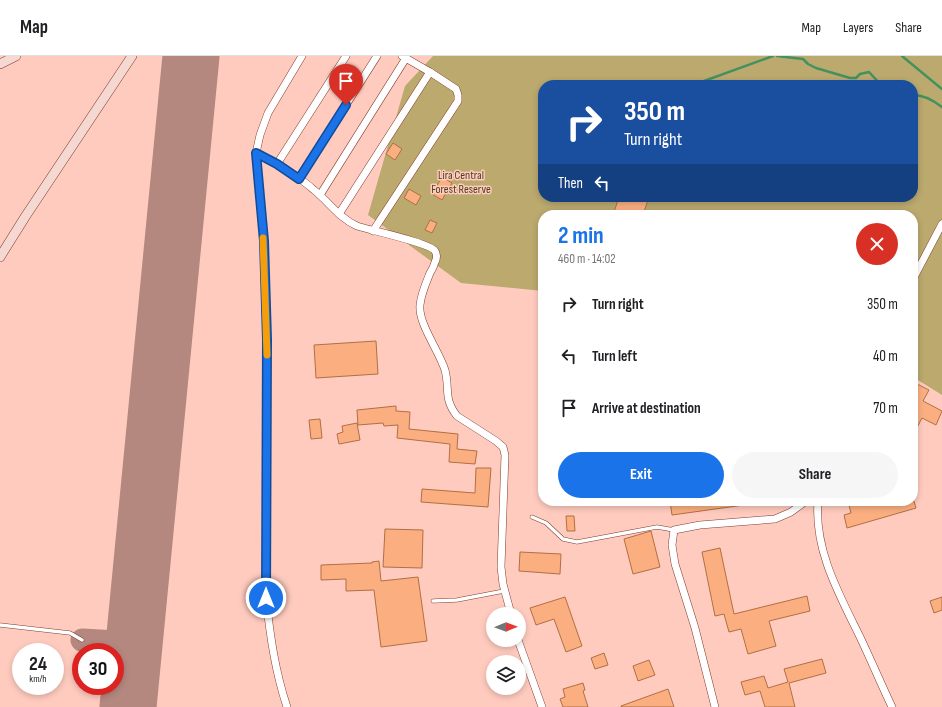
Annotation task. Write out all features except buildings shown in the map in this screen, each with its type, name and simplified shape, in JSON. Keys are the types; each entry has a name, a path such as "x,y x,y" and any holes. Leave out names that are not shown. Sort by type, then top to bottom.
{"main road":[{"path":"0,64 16,56"},
{"path":"0,257 132,56"}],"street":[{"path":"287,707 278,678 269,630 266,598 267,340 264,241 256,153 260,135 268,114 302,56"},
{"path":"277,164 346,56"},
{"path":"299,179 377,56"},
{"path":"320,194 404,57 456,89 458,100 373,231"},
{"path":"339,214 430,72"},
{"path":"256,153 277,164 320,194 347,222 373,231 424,244 432,248 436,254 436,262 424,288 420,305 420,314 438,351 445,370 449,403 454,412 457,416 496,440 503,447 505,455 501,567 504,591 509,607"},
{"path":"918,270 942,224"},
{"path":"715,707 695,628 675,564 672,545 674,530 700,525 775,519 791,512 799,506"},
{"path":"818,506 820,539 831,575 890,706"},
{"path":"521,647 542,707"}],"lane":[{"path":"532,518 546,523 563,539 577,542 657,527 674,530"},
{"path":"433,601 457,600 504,591"},
{"path":"0,625 70,633 82,640"}],"green space":[{"name":"Lira Central Forest Reserve","path":"433,56 942,56 942,395 918,380 918,210 538,210 538,291 461,283 368,215 405,86"}],"waterway":[{"path":"707,80 773,56"},
{"path":"777,56 803,59 808,64 816,68 850,78 856,78 860,74 869,72 876,80"},
{"path":"902,56 942,89"},
{"path":"918,96 928,98 942,107"}],"taxiway":[{"path":"82,640 135,643"}],"runway":[{"path":"128,707 191,56"}],"slow traffic":[{"path":"263,238 267,355"}],"route":[{"path":"266,598 267,340 264,241 256,153 277,164 299,179 346,105"}]}
